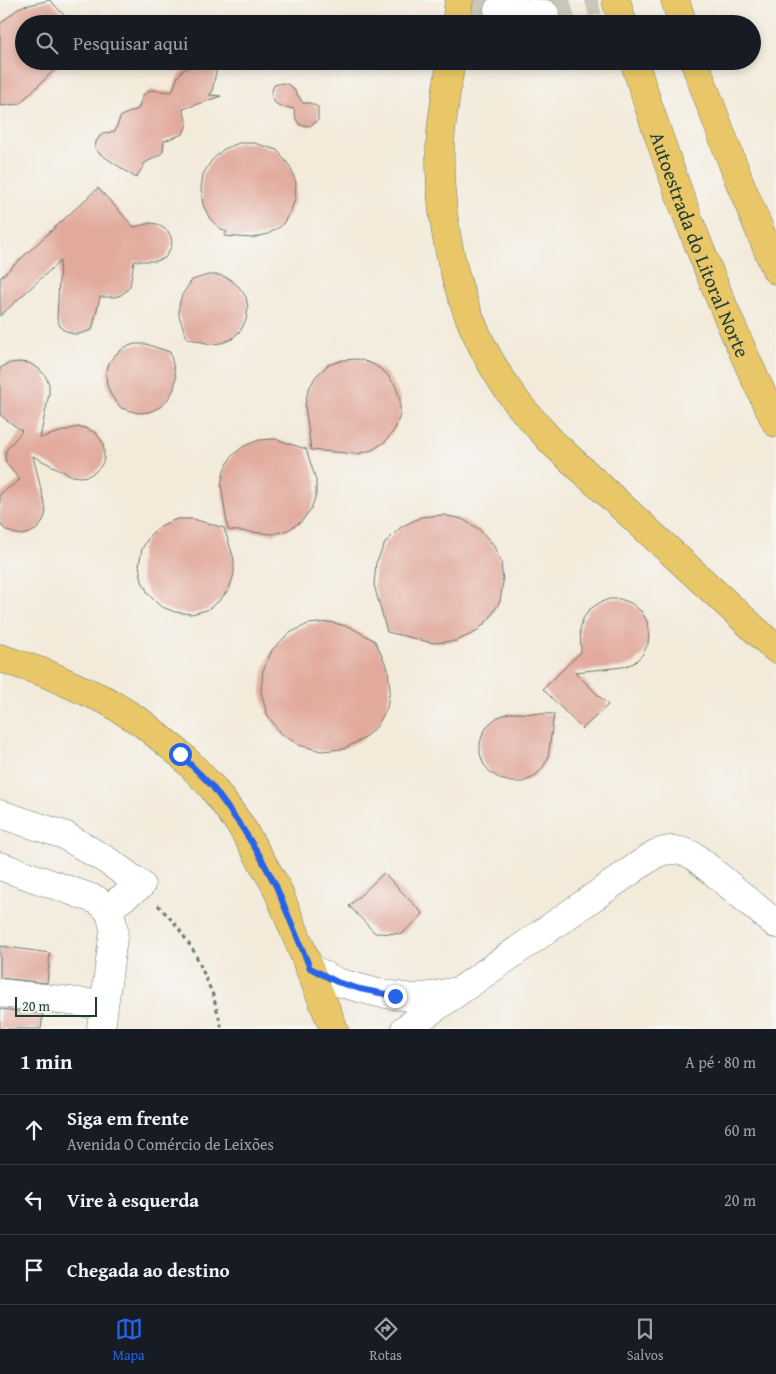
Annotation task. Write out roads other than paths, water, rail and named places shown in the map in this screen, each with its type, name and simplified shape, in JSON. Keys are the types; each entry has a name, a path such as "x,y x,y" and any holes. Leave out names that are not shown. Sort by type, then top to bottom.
{"main road":[{"path":"457,15 459,0"},
{"path":"616,0 620,15"},
{"path":"676,0 680,15"},
{"path":"449,70 440,147 442,205 446,236 453,267 463,297 478,337 494,368 513,397 536,426 577,467 776,649"},
{"name":"Autoestrada do Litoral Norte","path":"637,70 699,247 747,362 776,423"},
{"path":"697,70 738,178 776,270"},
{"path":"0,658 45,673 107,701 142,723 180,754 212,786 241,826 272,879 334,1029"}],"street":[{"path":"498,10 545,14"},
{"path":"0,814 64,835 88,848 141,885 108,908"},
{"path":"405,1029 656,854 666,850 686,852 694,856 776,924"},
{"path":"0,866 97,900 108,908 114,930 102,1017 0,993"},
{"path":"310,968 337,982 386,994 414,998 458,991"}],"tunnel":[{"path":"462,0 498,10"},
{"path":"545,14 598,0"}]}
